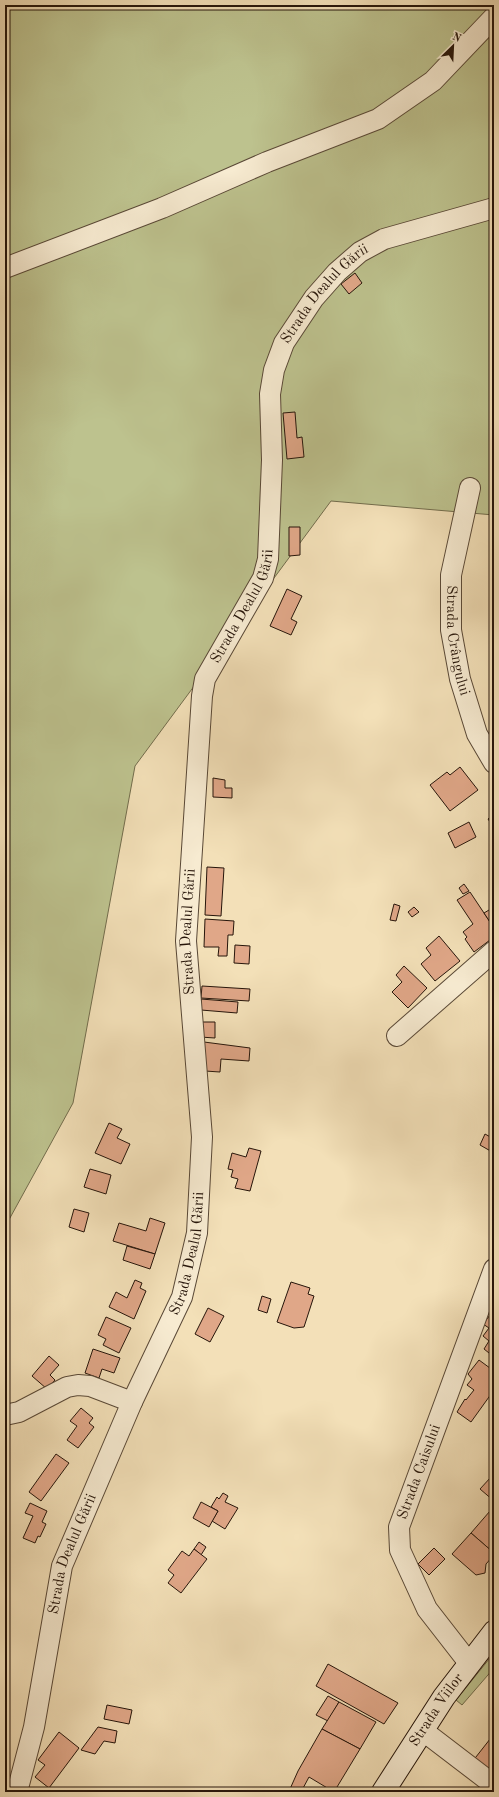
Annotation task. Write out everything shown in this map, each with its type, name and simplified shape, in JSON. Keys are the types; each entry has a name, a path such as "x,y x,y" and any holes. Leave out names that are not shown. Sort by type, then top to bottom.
{"street":[{"path":"5,268 162,208 267,162 378,119 434,81 494,17"},
{"name":"Strada Dealul Gării","path":"17,1792 34,1727 62,1566 132,1402 182,1296 197,1233 202,1137 186,941 202,696 206,679 263,578 268,559 272,460 270,394 274,370 284,343 314,298 337,272 360,252 384,239 494,208"},
{"name":"Strada Crângului","path":"470,488 451,575 451,630 460,679 477,734 494,764"},
{"path":"397,1036 494,951"},
{"name":"Strada Caisului","path":"469,1663 427,1609 400,1550 399,1527 494,1269"},
{"path":"5,1415 19,1412 67,1387 78,1385 90,1386 132,1402"},
{"name":"Strada Viilor","path":"383,1792 444,1697 494,1632"},
{"path":"422,1730 494,1785"}],"green space":[{"path":"5,5 494,5 494,515 331,501 135,766 73,1103 5,1227"},
{"path":"494,1653 494,1668 462,1705 456,1700"}],"building":[{"path":"355,273 362,283 349,294 341,284"},
{"path":"295,412 297,438 302,437 304,457 287,459 283,413"},
{"path":"289,527 300,527 300,555 289,556"},
{"path":"287,589 302,596 291,619 297,622 291,635 270,626"},
{"path":"460,767 478,790 450,811 430,785 447,772 450,775"},
{"path":"213,778 225,780 225,788 232,788 232,798 213,797"},
{"path":"494,814 494,823 492,825 488,819"},
{"path":"469,822 476,837 455,848 448,833"},
{"path":"207,867 224,868 221,916 205,915"},
{"path":"464,884 469,891 463,894 459,888"},
{"path":"470,892 494,928 494,937 474,952 465,939 467,937 463,932 473,924 457,900"},
{"path":"394,904 400,906 396,921 390,920"},
{"path":"414,907 419,912 412,917 408,912"},
{"path":"494,907 494,928 484,913"},
{"path":"205,919 234,921 233,935 228,935 227,956 218,956 219,947 204,947"},
{"path":"439,936 460,961 435,981 421,964 431,955 426,948"},
{"path":"235,945 250,946 249,964 234,963"},
{"path":"404,966 427,988 408,1008 392,992 402,982 396,975"},
{"path":"202,986 250,989 249,1001 201,998"},
{"path":"201,999 238,1002 237,1013 201,1010"},
{"path":"200,1022 215,1022 215,1038 200,1037"},
{"path":"204,1042 250,1048 249,1061 221,1059 220,1072 205,1071"},
{"path":"109,1123 122,1129 117,1138 130,1144 121,1164 95,1153"},
{"path":"485,1134 494,1139 494,1153 480,1145"},
{"path":"249,1148 261,1151 250,1191 235,1188 238,1179 231,1177 233,1170 228,1169 232,1153 246,1157"},
{"path":"494,1153 494,1162 490,1159"},
{"path":"90,1169 111,1175 106,1194 84,1187"},
{"path":"74,1209 89,1213 84,1232 69,1227"},
{"path":"150,1218 165,1223 155,1254 113,1241 119,1223 146,1231"},
{"path":"127,1246 155,1254 150,1269 123,1260"},
{"path":"135,1280 142,1283 140,1288 146,1291 134,1319 109,1307 116,1292 127,1298"},
{"path":"291,1282 310,1288 308,1294 314,1296 304,1327 294,1328 277,1322"},
{"path":"262,1296 271,1299 267,1313 258,1310"},
{"path":"208,1308 224,1316 210,1342 195,1334"},
{"path":"494,1310 494,1357 484,1349 489,1341 483,1336 489,1328 483,1324"},
{"path":"106,1317 131,1328 119,1353 103,1345 106,1339 98,1335"},
{"path":"93,1349 120,1358 114,1373 102,1369 99,1378 85,1373"},
{"path":"49,1356 59,1365 50,1375 55,1380 47,1389 32,1376"},
{"path":"479,1360 494,1371 494,1390 471,1422 457,1412 465,1399 466,1400 474,1390 467,1385 472,1379 468,1374"},
{"path":"81,1408 93,1418 89,1423 94,1427 78,1448 67,1440 77,1426 70,1421"},
{"path":"56,1454 69,1463 41,1501 29,1492"},
{"path":"491,1477 494,1479 494,1501 480,1489"},
{"path":"223,1493 228,1496 225,1502 238,1508 225,1529 212,1521 218,1511 211,1507 217,1497 219,1499"},
{"path":"201,1502 218,1511 209,1527 193,1518"},
{"path":"30,1503 47,1511 42,1522 46,1524 40,1537 38,1536 35,1543 23,1538 33,1516 25,1513"},
{"path":"490,1511 494,1514 494,1553 471,1533"},
{"path":"471,1533 494,1553 486,1564 485,1573 476,1575 452,1554"},
{"path":"199,1542 206,1547 201,1555 194,1549"},
{"path":"434,1548 445,1559 429,1575 418,1564"},
{"path":"194,1549 207,1559 181,1593 168,1583 174,1575 168,1570 182,1551 189,1556"},
{"path":"328,1664 398,1703 384,1724 316,1686"},
{"path":"328,1696 339,1702 328,1721 316,1715"},
{"path":"339,1702 376,1722 360,1749 322,1729"},
{"path":"107,1705 132,1710 129,1724 104,1719"},
{"path":"98,1727 117,1731 115,1743 104,1741 95,1754 81,1750"},
{"path":"322,1729 360,1749 334,1792 309,1777 301,1792 290,1789 298,1771"},
{"path":"59,1732 79,1748 49,1788 35,1777 45,1765 38,1760"},
{"path":"494,1734 494,1779 472,1762"}]}
